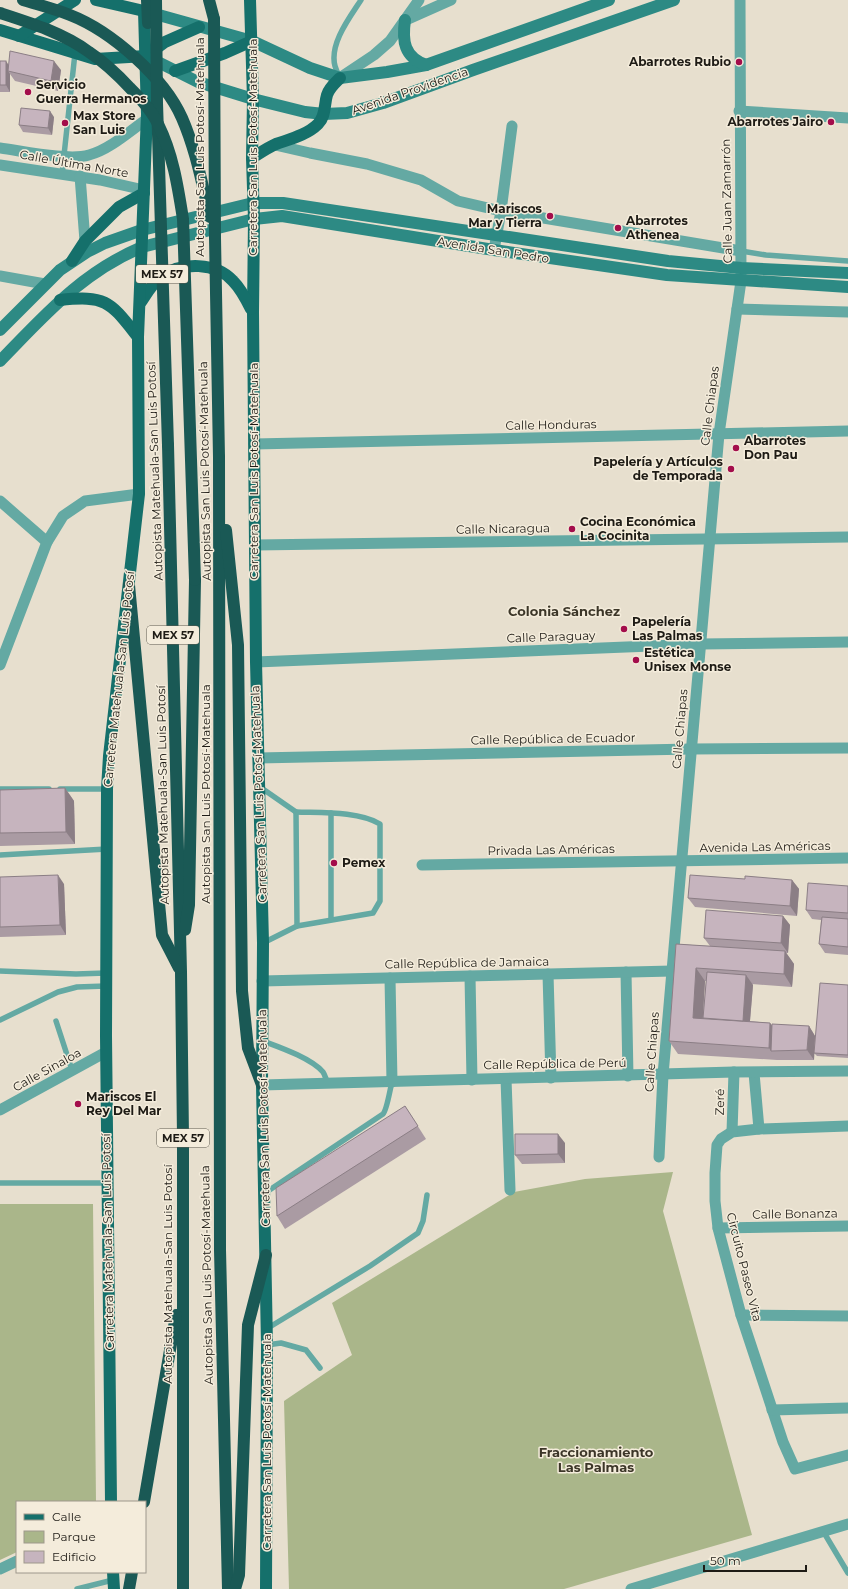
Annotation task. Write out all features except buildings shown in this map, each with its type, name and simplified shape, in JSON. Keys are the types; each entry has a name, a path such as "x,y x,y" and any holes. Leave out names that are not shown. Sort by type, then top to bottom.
{"highway":[{"path":"23,0 70,15 96,29 122,47 142,64 158,81 182,116 199,168 215,238"},
{"name":"Autopista Matehuala-San Luis Potosí","path":"156,0 156,103 172,582 181,972 183,1589"},
{"path":"209,0 214,19"},
{"name":"Autopista San Luis Potosí-Matehuala","path":"213,0 219,457 220,1242 228,1589"},
{"path":"145,4 148,62 156,103"},
{"path":"0,13 30,22 68,39 90,52 110,68 140,98 158,123 170,153 179,190 185,248 195,580 190,905 180,952"},
{"path":"219,457 238,645 242,991 248,1048 262,1085"},
{"path":"129,585 162,935 181,972"},
{"path":"236,1589 238,1575 248,1325 266,1255"},
{"path":"144,1501 182,1282"},
{"path":"129,1589 132,1573"}],"main road":[{"path":"19,36 75,0"},
{"path":"96,0 145,4"},
{"name":"Carretera San Luis Potosí-Matehuala","path":"250,0 253,99 252,158 254,219 253,312 256,662 263,943 262,1085 268,1345 266,1589"},
{"name":"Carretera Matehuala-San Luis Potosí","path":"111,1501 106,1052 107,789 109,756 139,494 138,337 147,116 145,4"},
{"path":"0,30 95,59 146,56 165,42 199,27"},
{"path":"175,71 225,53 252,41"},
{"path":"95,59 117,80 147,116"},
{"path":"252,158 275,145 313,129 319,123 324,114 327,94 332,85 340,78"},
{"path":"72,261 85,241 119,207 144,192"},
{"path":"139,305 148,289 162,276 179,268 198,265 216,269 232,280 244,294 253,312"},
{"path":"60,300 84,297 104,302 122,317 138,337"}],"street":[{"path":"340,78 374,55 390,40 419,0"},
{"path":"405,20 451,0"},
{"name":"Avenida Providencia","path":"145,4 199,27 252,41 310,68 340,78 426,65 609,0"},
{"name":"Avenida Providencia","path":"146,56 198,82 253,99 306,112 324,114 347,113 383,103 483,66 674,0"},
{"name":"Calle Juan Zamarrón","path":"740,0 740,281"},
{"path":"405,20 403,33 405,46 409,53 417,61 426,65"},
{"path":"476,47 483,66"},
{"path":"740,111 848,118"},
{"name":"Calle Última Norte","path":"0,148 64,156 77,157 90,155 105,148 147,116"},
{"path":"494,250 512,126"},
{"path":"275,145 367,164 421,180 458,201 501,210 741,251"},
{"name":"Calle Última Norte","path":"0,165 80,176 144,192"},
{"path":"80,176 85,241"},
{"name":"Avenida San Pedro","path":"0,330 60,270 72,261 105,243 142,230 253,203 283,203 668,261 741,268 848,273"},
{"name":"Avenida San Pedro","path":"0,362 60,300 103,267 142,247 254,219 282,216 494,250 667,275 848,287"},
{"path":"0,276 45,284"},
{"name":"Calle Chiapas","path":"659,1157 663,1075 719,434 740,281"},
{"path":"737,309 848,312"},
{"name":"Calle Honduras","path":"254,444 848,431"},
{"path":"0,665 3,647 47,542 63,516 85,501 139,494"},
{"path":"0,501 47,542"},
{"name":"Calle Nicaragua","path":"255,545 848,537"},
{"name":"Calle Paraguay","path":"256,662 701,644 848,642"},
{"name":"Calle República de Ecuador","path":"258,758 691,749 848,748"},
{"name":"Avenida Las Américas","path":"682,861 848,858"},
{"name":"Privada Las Américas","path":"422,865 682,861"},
{"name":"Calle República de Jamaica","path":"262,981 672,971"},
{"path":"626,972 628,1076"},
{"path":"548,974 551,1078"},
{"path":"470,976 472,1080"},
{"path":"390,978 392,1082"},
{"name":"Calle Sinaloa","path":"0,1110 106,1052"},
{"name":"Calle República de Perú","path":"262,1085 734,1072 848,1071"},
{"name":"Zeré","path":"732,1132 734,1072"},
{"path":"754,1073 759,1129"},
{"path":"506,1079 510,1190"},
{"path":"732,1132 759,1129 848,1126"},
{"name":"Circuito Paseo Vita","path":"732,1132 721,1139 717,1145 714,1173 718,1228 741,1315 783,1442 796,1469 848,1455"},
{"name":"Calle Bonanza","path":"718,1228 848,1226"},
{"path":"741,1315 848,1316"},
{"path":"772,1410 848,1408"},
{"path":"631,1589 848,1524"},
{"path":"0,1569 16,1561"}],"lane":[{"path":"340,78 335,66 334,56 339,36 361,0"},
{"path":"62,174 75,53"},
{"path":"741,251 766,255 848,261"},
{"path":"258,786 296,812 331,813 370,819 380,824 380,901 373,913 297,926 263,943"},
{"path":"0,789 107,789"},
{"path":"296,812 297,926"},
{"path":"331,813 331,919"},
{"path":"0,855 107,849"},
{"path":"0,971 76,974 106,973"},
{"path":"0,1020 58,992 77,987 106,986"},
{"path":"56,1021 72,1070"},
{"path":"262,1041 285,1049 310,1062 322,1072 328,1083"},
{"path":"265,1193 384,1114 387,1110 387,1098 392,1082"},
{"path":"0,1183 107,1183"},
{"path":"267,1328 370,1266 418,1233 423,1222 426,1195"},
{"path":"268,1345 281,1343 306,1350 320,1368"},
{"path":"823,1531 848,1573"},
{"path":"77,1589 113,1580"}],"green space":[{"path":"673,1172 663,1211 752,1535 564,1589 289,1589 284,1401 352,1355 332,1303 514,1192 585,1179"},
{"path":"0,1204 93,1204 96,1501 16,1501 16,1552 0,1560"}],"place":[{"name":"Abarrotes Rubio","path":"739,62"},
{"name":"Servicio Guerra Hermanos","path":"28,92"},
{"name":"Abarrotes Jairo","path":"831,122"},
{"name":"Max Store San Luis","path":"65,123"},
{"name":"Mariscos Mar y Tierra","path":"550,216"},
{"name":"Abarrotes Athenea","path":"618,228"},
{"name":"Abarrotes Don Pau","path":"736,448"},
{"name":"Papelería y Artículos de Temporada","path":"731,469"},
{"name":"Cocina Económica La Cocinita","path":"572,529"},
{"name":"Papelería Las Palmas","path":"624,629"},
{"name":"Estética Unisex Monse","path":"636,660"},
{"name":"Pemex","path":"334,863"},
{"name":"Mariscos El Rey Del Mar","path":"78,1104"}],"district":[{"name":"Colonia Sánchez","path":"564,611"},
{"name":"Fraccionamiento Las Palmas","path":"596,1460"}]}
